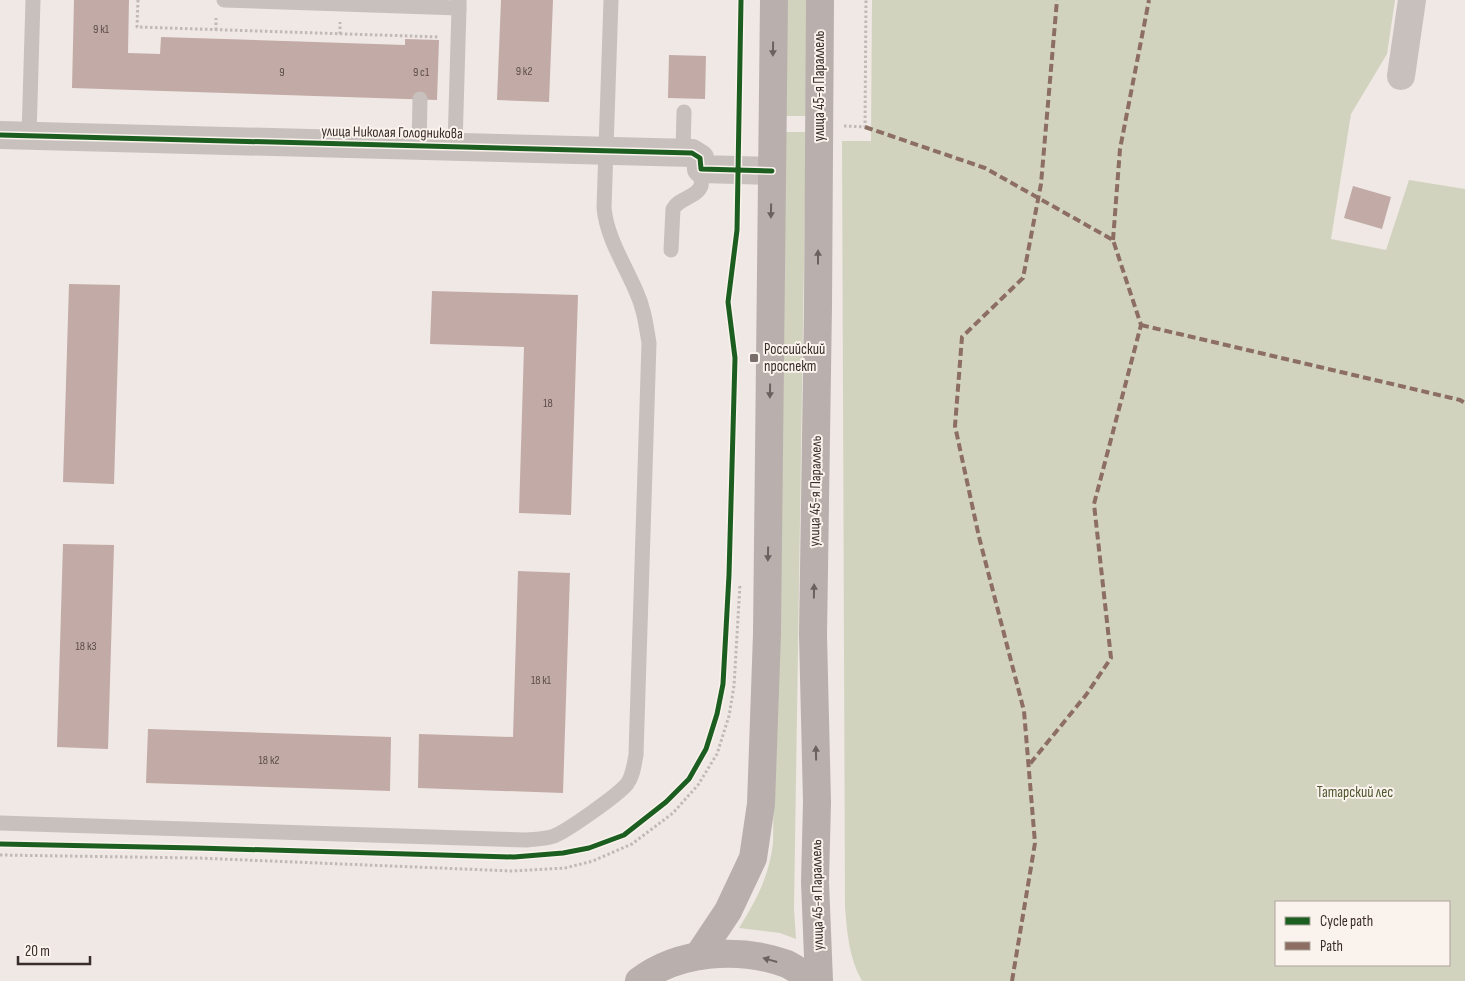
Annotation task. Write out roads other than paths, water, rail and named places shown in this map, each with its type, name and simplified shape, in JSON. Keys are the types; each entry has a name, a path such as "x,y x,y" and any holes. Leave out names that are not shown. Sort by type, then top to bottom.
{"main road":[{"path":"698,956 728,911 753,858 761,804 767,634 774,0"},
{"name":"улица 45-я Параллель","path":"819,981 815,882 817,802 813,635 820,0"},
{"path":"638,981 652,971 698,956 731,952 761,957 789,965 813,981"}],"street":[{"path":"1402,76 1412,0"},
{"name":"улица Николая Голодникова","path":"0,135 606,150 772,171"}],"lane":[{"path":"29,136 33,0"},
{"path":"224,0 459,4 455,146"},
{"path":"0,823 544,839 556,835 614,796 627,784 634,771 636,755 648,343 645,316 637,292 610,236 604,208 611,0"},
{"path":"419,146 420,99"},
{"path":"671,250 673,209 676,204 698,191 700,187 692,161 684,112"}],"place":[{"name":"Российский проспект","path":"754,358"}],"park label":[{"name":"Татарский лес","path":"1355,792"}]}
